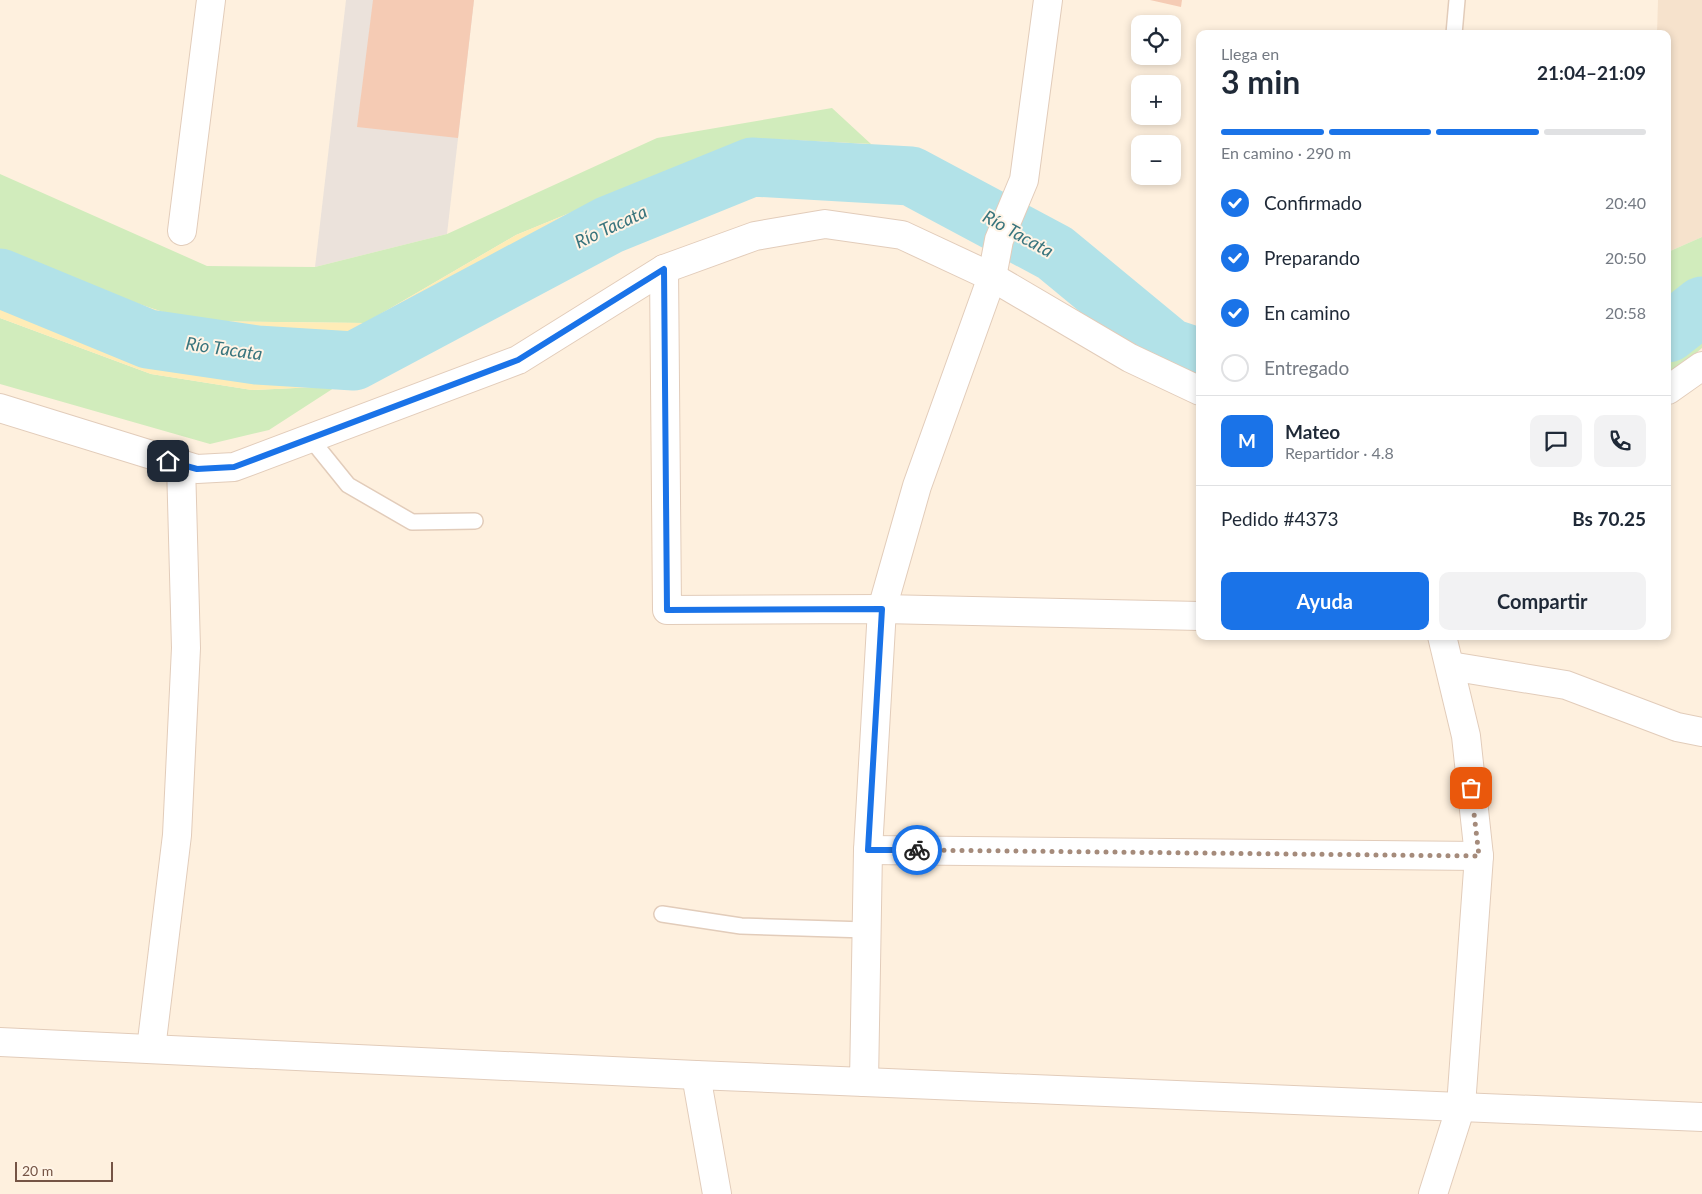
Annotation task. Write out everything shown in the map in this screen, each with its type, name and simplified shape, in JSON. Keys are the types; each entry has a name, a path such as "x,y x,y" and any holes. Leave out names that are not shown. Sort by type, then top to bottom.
{"street":[{"path":"182,231 211,0"},
{"path":"864,1082 868,850 882,609 917,486 992,277 998,240 1024,180 1048,0"},
{"path":"0,408 197,469 234,467 518,360 664,269 755,236 825,224 902,235 992,277 1130,358 1196,389"},
{"path":"664,269 667,610 882,609 1196,616"},
{"path":"1671,388 1702,366"},
{"path":"151,1049 178,835 186,648 181,464"},
{"path":"1433,1194 1462,1106 1479,856 1466,736 1443,640"},
{"path":"1450,666 1566,685 1677,728 1702,732"},
{"path":"868,850 1479,856"},
{"path":"0,1042 696,1075 1702,1116"},
{"path":"696,1075 717,1194"}],"lane":[{"path":"1454,30 1458,0"},
{"path":"310,438 348,485 412,522 475,521"},
{"path":"662,914 741,926 866,930"}],"shaded area":[{"path":"346,0 474,0 447,234 315,267"},
{"path":"1658,0 1702,0 1702,237 1671,251 1671,30 1657,30"}],"green space":[{"path":"832,108 871,144 770,139 633,187 516,235 365,323 190,321 64,279 0,249 0,174 207,266 315,267 447,234 657,138"},
{"path":"1702,237 1702,288 1671,313 1671,251"},
{"path":"0,318 151,374 252,390 337,386 269,430 210,444 0,384"},
{"path":"1702,323 1702,348 1671,374 1671,346"}],"sand":[{"path":"770,139 871,144 996,199 981,230 878,185 774,185 645,233 419,355 337,386 252,390 151,374 0,318 0,249 64,279 190,321 365,323 516,235 633,187"}],"building":[{"path":"373,0 474,0 458,138 357,127"},
{"path":"1150,0 1182,0 1181,7"}],"waterway":[{"name":"Río Tacata","path":"0,278 148,339 257,355 354,361 609,225 752,167 911,176 1055,253 1170,348 1196,357"},
{"name":"Río Tacata","path":"1671,331 1702,306"}],"way so far":[{"path":"917,850 1479,856 1471,788"}],"route":[{"path":"168,461 197,469 234,467 518,360 664,269 667,610 882,609 868,850 917,850"}]}
